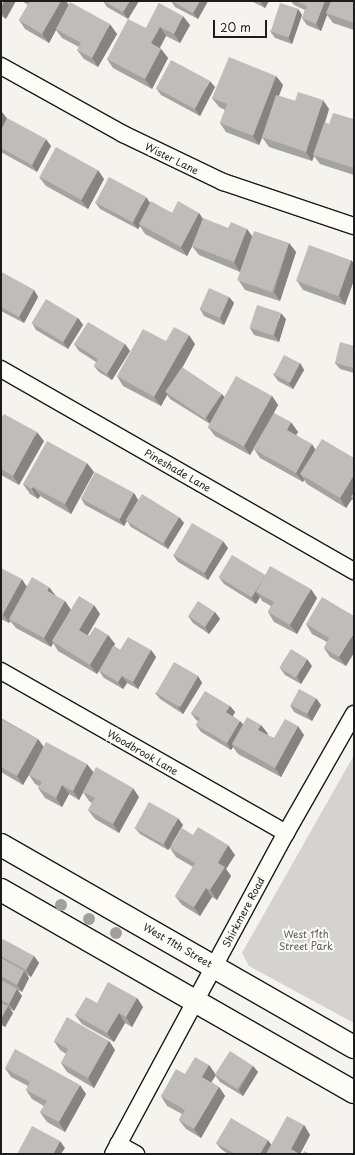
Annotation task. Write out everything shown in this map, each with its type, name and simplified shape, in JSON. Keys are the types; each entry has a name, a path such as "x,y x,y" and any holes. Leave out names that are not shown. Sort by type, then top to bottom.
{"main road":[{"name":"West 11th Street","path":"1,845 354,1047"},
{"path":"1,890 354,1092"}],"street":[{"name":"Wister Lane","path":"1,66 123,134 223,182 354,226"},
{"name":"Pineshade Lane","path":"1,369 354,571"},
{"name":"Woodbrook Lane","path":"1,671 286,833"},
{"name":"Shirkmere Road","path":"116,1149 286,833 354,714"},
{"path":"116,1149 136,1154"}],"green space":[{"name":"West 11th Street Park","path":"354,755 354,1023 249,966 242,953"}],"building":[{"path":"30,1 61,1 42,34 19,20"},
{"path":"104,1 130,1 123,12"},
{"path":"172,1 200,1 193,13"},
{"path":"295,1 325,1 316,24 302,18 307,6"},
{"path":"331,1 354,1 354,23 326,13"},
{"path":"70,2 110,24 92,58 77,50 81,43 56,29"},
{"path":"159,3 183,16 174,34 160,27 151,43 161,49 145,79 107,59 128,19 146,28"},
{"path":"280,3 298,9 289,37 271,32"},
{"path":"229,57 276,76 253,136 220,123 227,104 212,98"},
{"path":"171,60 210,81 195,109 156,88"},
{"path":"298,92 323,100 306,152 262,137 276,95 295,101"},
{"path":"333,113 354,119 354,168 313,155 324,123 329,124"},
{"path":"7,118 46,139 32,165 1,148 1,130"},
{"path":"56,147 98,170 81,200 40,177"},
{"path":"109,177 146,197 132,222 95,203"},
{"path":"151,201 172,213 178,201 199,213 181,247 139,224"},
{"path":"203,218 228,228 231,222 247,229 234,262 192,246"},
{"path":"254,231 289,243 272,292 237,280"},
{"path":"309,245 351,260 338,296 296,281"},
{"path":"1,272 34,290 19,317 1,307"},
{"path":"209,288 229,297 220,318 200,309"},
{"path":"46,299 78,318 63,342 32,323"},
{"path":"257,305 281,313 273,336 250,328"},
{"path":"88,322 125,344 107,374 94,366 98,359 74,344"},
{"path":"174,327 189,335 154,397 117,376 143,329 166,341"},
{"path":"340,342 354,346 354,368 335,363"},
{"path":"284,355 300,363 290,383 274,375"},
{"path":"182,367 222,394 205,419 165,392"},
{"path":"236,376 272,396 244,447 208,427"},
{"path":"274,413 291,422 287,430 312,444 296,473 253,449"},
{"path":"4,414 37,432 13,476 1,469 1,418"},
{"path":"322,439 354,458 354,475 340,498 300,474"},
{"path":"47,441 87,463 65,504 33,487 32,489 23,484"},
{"path":"95,472 134,493 120,519 81,498"},
{"path":"354,492 354,499 351,497"},
{"path":"142,494 179,517 163,544 126,520"},
{"path":"192,523 223,541 205,573 174,555"},
{"path":"232,555 265,575 252,597 219,577"},
{"path":"270,566 311,589 290,625 268,612 274,602 256,592"},
{"path":"1,568 22,579 3,614 1,613"},
{"path":"32,577 49,587 47,591 65,601 44,638 9,619"},
{"path":"79,596 94,605 79,630 89,636 95,627 108,635 90,665 52,641"},
{"path":"322,597 354,616 354,633 339,657 324,648 329,638 306,624"},
{"path":"198,601 215,612 205,627 188,616"},
{"path":"128,637 151,650 133,682 122,676 118,682 99,671 113,646 120,650"},
{"path":"291,649 307,659 295,678 279,668"},
{"path":"174,662 198,676 180,707 156,693"},
{"path":"299,689 316,698 307,714 291,705"},
{"path":"205,691 230,706 226,712 240,721 227,743 196,725 200,718 191,713"},
{"path":"247,717 261,725 258,730 274,738 285,719 298,726 275,768 232,744"},
{"path":"1,719 38,739 17,776 1,767"},
{"path":"46,742 87,764 73,791 62,785 56,798 38,788 42,782 29,775"},
{"path":"96,767 133,788 113,824 88,810 95,798 83,792"},
{"path":"149,802 178,818 163,844 134,828"},
{"path":"198,827 228,845 218,863 225,867 210,890 206,888 194,907 175,896 195,863 170,848 182,828 193,835"},
{"path":"3,939 34,956 26,970 1,956 1,942"},
{"path":"1,958 24,971 17,985 1,976"},
{"path":"1,980 17,989 9,1004 1,1000"},
{"path":"108,982 137,998 126,1017 119,1013 107,1033 75,1015 86,997 97,1003"},
{"path":"1,1003 8,1006 1,1019"},
{"path":"67,1017 109,1041 88,1078 61,1063 68,1049 54,1041"},
{"path":"15,1049 80,1085 59,1122 40,1112 47,1101 26,1090 30,1082 5,1068"},
{"path":"230,1051 253,1066 237,1089 215,1074"},
{"path":"195,1057 209,1065 202,1077 219,1087 194,1129 179,1120 185,1110 161,1096 176,1069 185,1074"},
{"path":"287,1116 304,1125 291,1149 299,1154 266,1154"},
{"path":"231,1118 268,1140 260,1154 235,1154 216,1143"},
{"path":"32,1126 60,1141 53,1154 17,1154"},
{"path":"304,1151 310,1154 303,1154"}]}
